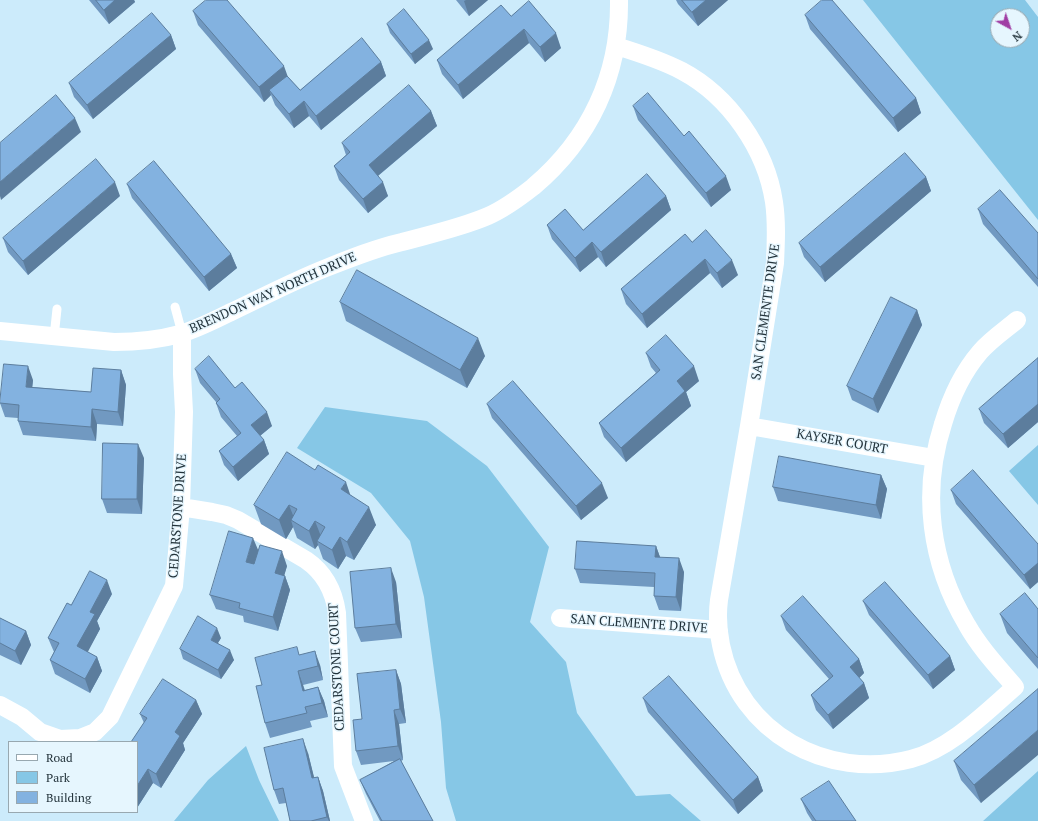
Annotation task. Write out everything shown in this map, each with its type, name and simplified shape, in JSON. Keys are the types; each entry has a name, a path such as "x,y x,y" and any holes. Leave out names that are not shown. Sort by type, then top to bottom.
{"street":[{"name":"BRENDON WAY NORTH DRIVE","path":"0,331 105,342 151,340 182,333 206,324 325,268 385,247 455,228 488,216 519,198 559,164 585,129 602,97 613,61 620,19 619,0"},
{"name":"SAN CLEMENTE DRIVE","path":"616,46 657,59 681,70 712,92 730,110 747,132 760,156 774,200 776,245 775,263 718,608 719,630 723,653 730,674 741,694 756,715 791,744 824,758 841,763 859,765 885,764 912,759 928,753 966,729 1015,687 987,654 971,632 958,609 947,584 939,558 932,522 931,486 934,458"},
{"path":"934,458 940,431 956,388 981,350 1017,320"},
{"name":"CEDARSTONE DRIVE","path":"0,704 22,717 36,730 60,740 78,738 95,732 110,717 174,586 181,507 184,412 182,333"},
{"name":"KAYSER COURT","path":"749,426 934,458"},
{"name":"CEDARSTONE COURT","path":"181,507 226,515 238,520 306,560 316,567 328,583 333,594 336,613 343,766 364,821"},
{"name":"SAN CLEMENTE DRIVE","path":"560,618 719,630"}],"lane":[{"path":"175,307 182,333"},
{"path":"54,337 56,309"}],"green space":[{"path":"863,0 1025,0 1038,17 1038,220"},
{"path":"325,407 427,421 487,466 549,547 530,622 566,662 577,713 636,796 670,794 701,821 456,821 446,788 441,722 424,597 410,541 371,493 297,448"},
{"path":"1038,445 1038,505 1009,471"},
{"path":"246,746 259,780 279,821 174,821 208,780"},
{"path":"1038,771 1038,821 983,821"}],"building":[{"path":"96,0 115,0 104,10"},
{"path":"206,0 227,0 284,66 259,87 193,11"},
{"path":"682,0 706,0 692,12"},
{"path":"822,0 832,0 916,98 893,118 805,15"},
{"path":"529,1 556,33 540,47 524,29 458,85 437,60 501,5 511,16"},
{"path":"404,9 429,40 411,54 387,24"},
{"path":"152,13 171,35 87,105 69,83"},
{"path":"362,38 381,62 316,116 304,101 289,114 269,90 287,76 300,90"},
{"path":"409,85 431,111 369,165 383,182 363,199 334,166 350,152 342,143"},
{"path":"648,93 684,136 689,131 726,176 706,193 633,106"},
{"path":"56,95 75,118 0,182 0,143"},
{"path":"905,153 926,177 820,267 799,243"},
{"path":"96,159 115,182 23,261 3,238"},
{"path":"154,161 231,254 204,277 127,184"},
{"path":"647,174 666,196 601,252 592,242 575,258 547,225 565,209 583,230"},
{"path":"1000,190 1038,233 1038,279 978,209"},
{"path":"706,230 732,260 717,273 705,259 642,314 621,289 685,234 692,242"},
{"path":"357,270 478,338 460,370 340,302"},
{"path":"891,297 917,310 873,399 847,386"},
{"path":"666,335 694,366 677,381 685,391 621,448 599,423 660,370 646,353"},
{"path":"209,356 235,388 242,382 267,412 251,425 264,440 233,467 219,451 241,433 216,403 220,399 195,369"},
{"path":"1038,358 1038,404 1003,434 979,409"},
{"path":"4,364 28,366 26,387 91,392 93,368 121,370 118,412 92,409 91,427 18,421 19,405 0,403"},
{"path":"513,381 602,483 576,506 487,404"},
{"path":"103,443 138,444 137,499 102,499"},
{"path":"287,452 315,470 318,465 346,482 341,489 369,507 347,542 340,537 332,550 317,541 325,527 315,521 309,531 291,520 297,509 289,505 279,520 254,505"},
{"path":"779,456 881,475 876,505 773,487"},
{"path":"973,470 1038,544 1038,563 1024,575 951,490"},
{"path":"229,531 253,538 246,562 254,564 260,545 282,551 275,573 285,576 273,617 239,608 240,603 210,595"},
{"path":"577,541 656,546 655,557 679,558 676,597 654,596 655,573 575,569"},
{"path":"391,568 396,624 355,628 350,572"},
{"path":"90,571 107,580 90,612 95,614 77,646 97,657 85,679 50,660 59,643 48,638 67,603 71,605"},
{"path":"885,582 950,656 928,675 863,601"},
{"path":"1025,593 1038,609 1038,658 1000,614"},
{"path":"803,596 859,659 850,667 864,683 828,715 811,695 833,676 781,616"},
{"path":"198,616 217,628 211,640 230,650 218,670 180,649"},
{"path":"0,618 26,631 15,651 0,643"},
{"path":"297,647 299,655 315,651 318,666 298,671 303,691 318,687 322,703 305,707 307,713 265,723 256,686 262,685 255,658"},
{"path":"396,670 400,709 394,710 398,746 356,751 353,720 362,719 357,674"},
{"path":"669,676 758,777 733,800 643,698"},
{"path":"163,679 196,700 175,732 180,736 156,774 148,769 138,784 138,741 132,741 147,718 140,714"},
{"path":"1038,689 1038,730 974,785 954,761"},
{"path":"303,739 312,778 318,777 327,817 311,821 290,821 283,788 274,790 264,748"},
{"path":"400,759 433,821 382,821 360,780"},
{"path":"829,781 856,821 816,821 801,799"}]}
